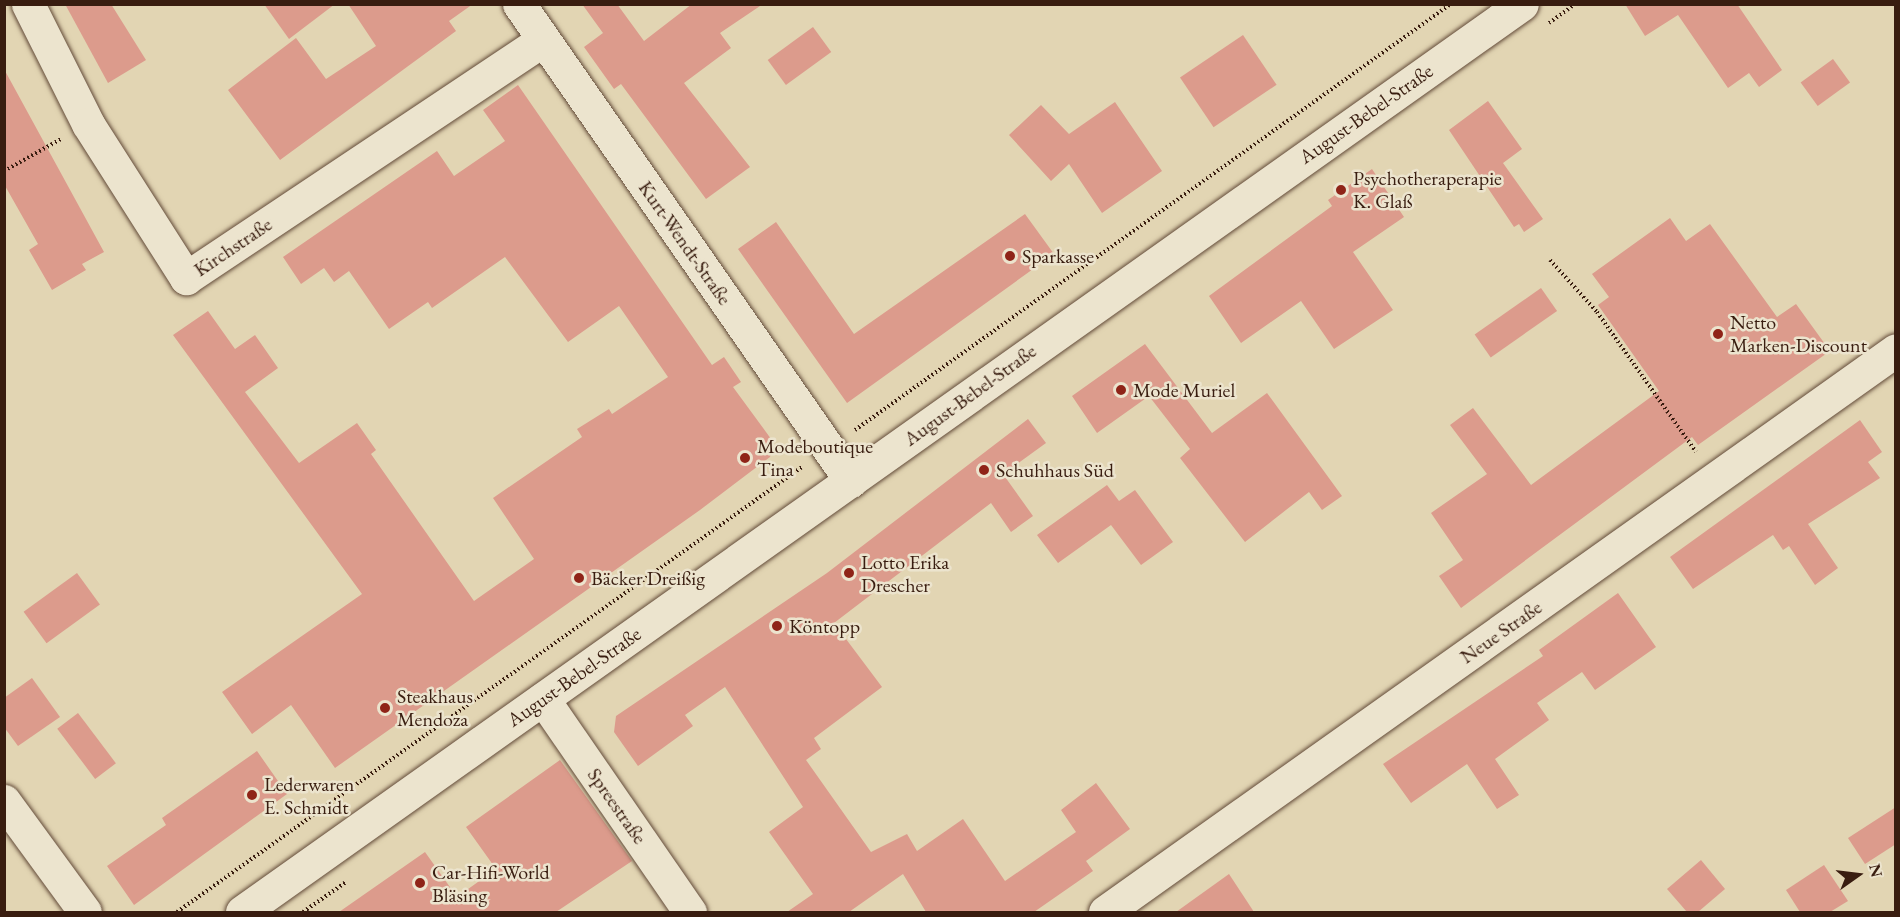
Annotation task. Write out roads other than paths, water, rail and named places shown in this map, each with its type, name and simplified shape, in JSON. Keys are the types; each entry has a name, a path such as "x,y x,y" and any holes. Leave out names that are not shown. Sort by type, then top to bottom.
{"street":[{"name":"Kirchstraße","path":"28,4 88,124 186,278 543,40"},
{"name":"Kurt-Wendt-Straße","path":"519,4 851,481"},
{"name":"August-Bebel-Straße","path":"242,912 1522,4"},
{"name":"Neue Straße","path":"1105,912 1896,350"},
{"name":"Spreestraße","path":"543,699 690,912"},
{"path":"4,801 85,912"}],"place":[{"name":"Psychotheraperapie K. Glaß","path":"1341,190"},
{"name":"Sparkasse","path":"1010,256"},
{"name":"Netto Marken-Discount","path":"1718,334"},
{"name":"Mode Muriel","path":"1121,390"},
{"name":"Modeboutique Tina","path":"745,458"},
{"name":"Schuhhaus Süd","path":"984,470"},
{"name":"Lotto Erika Drescher","path":"849,573"},
{"name":"Bäcker Dreißig","path":"579,578"},
{"name":"Köntopp","path":"777,626"},
{"name":"Steakhaus Mendoza","path":"385,708"},
{"name":"Lederwaren E. Schmidt","path":"252,795"},
{"name":"Car-Hifi-World Bläsing","path":"420,883"}]}
